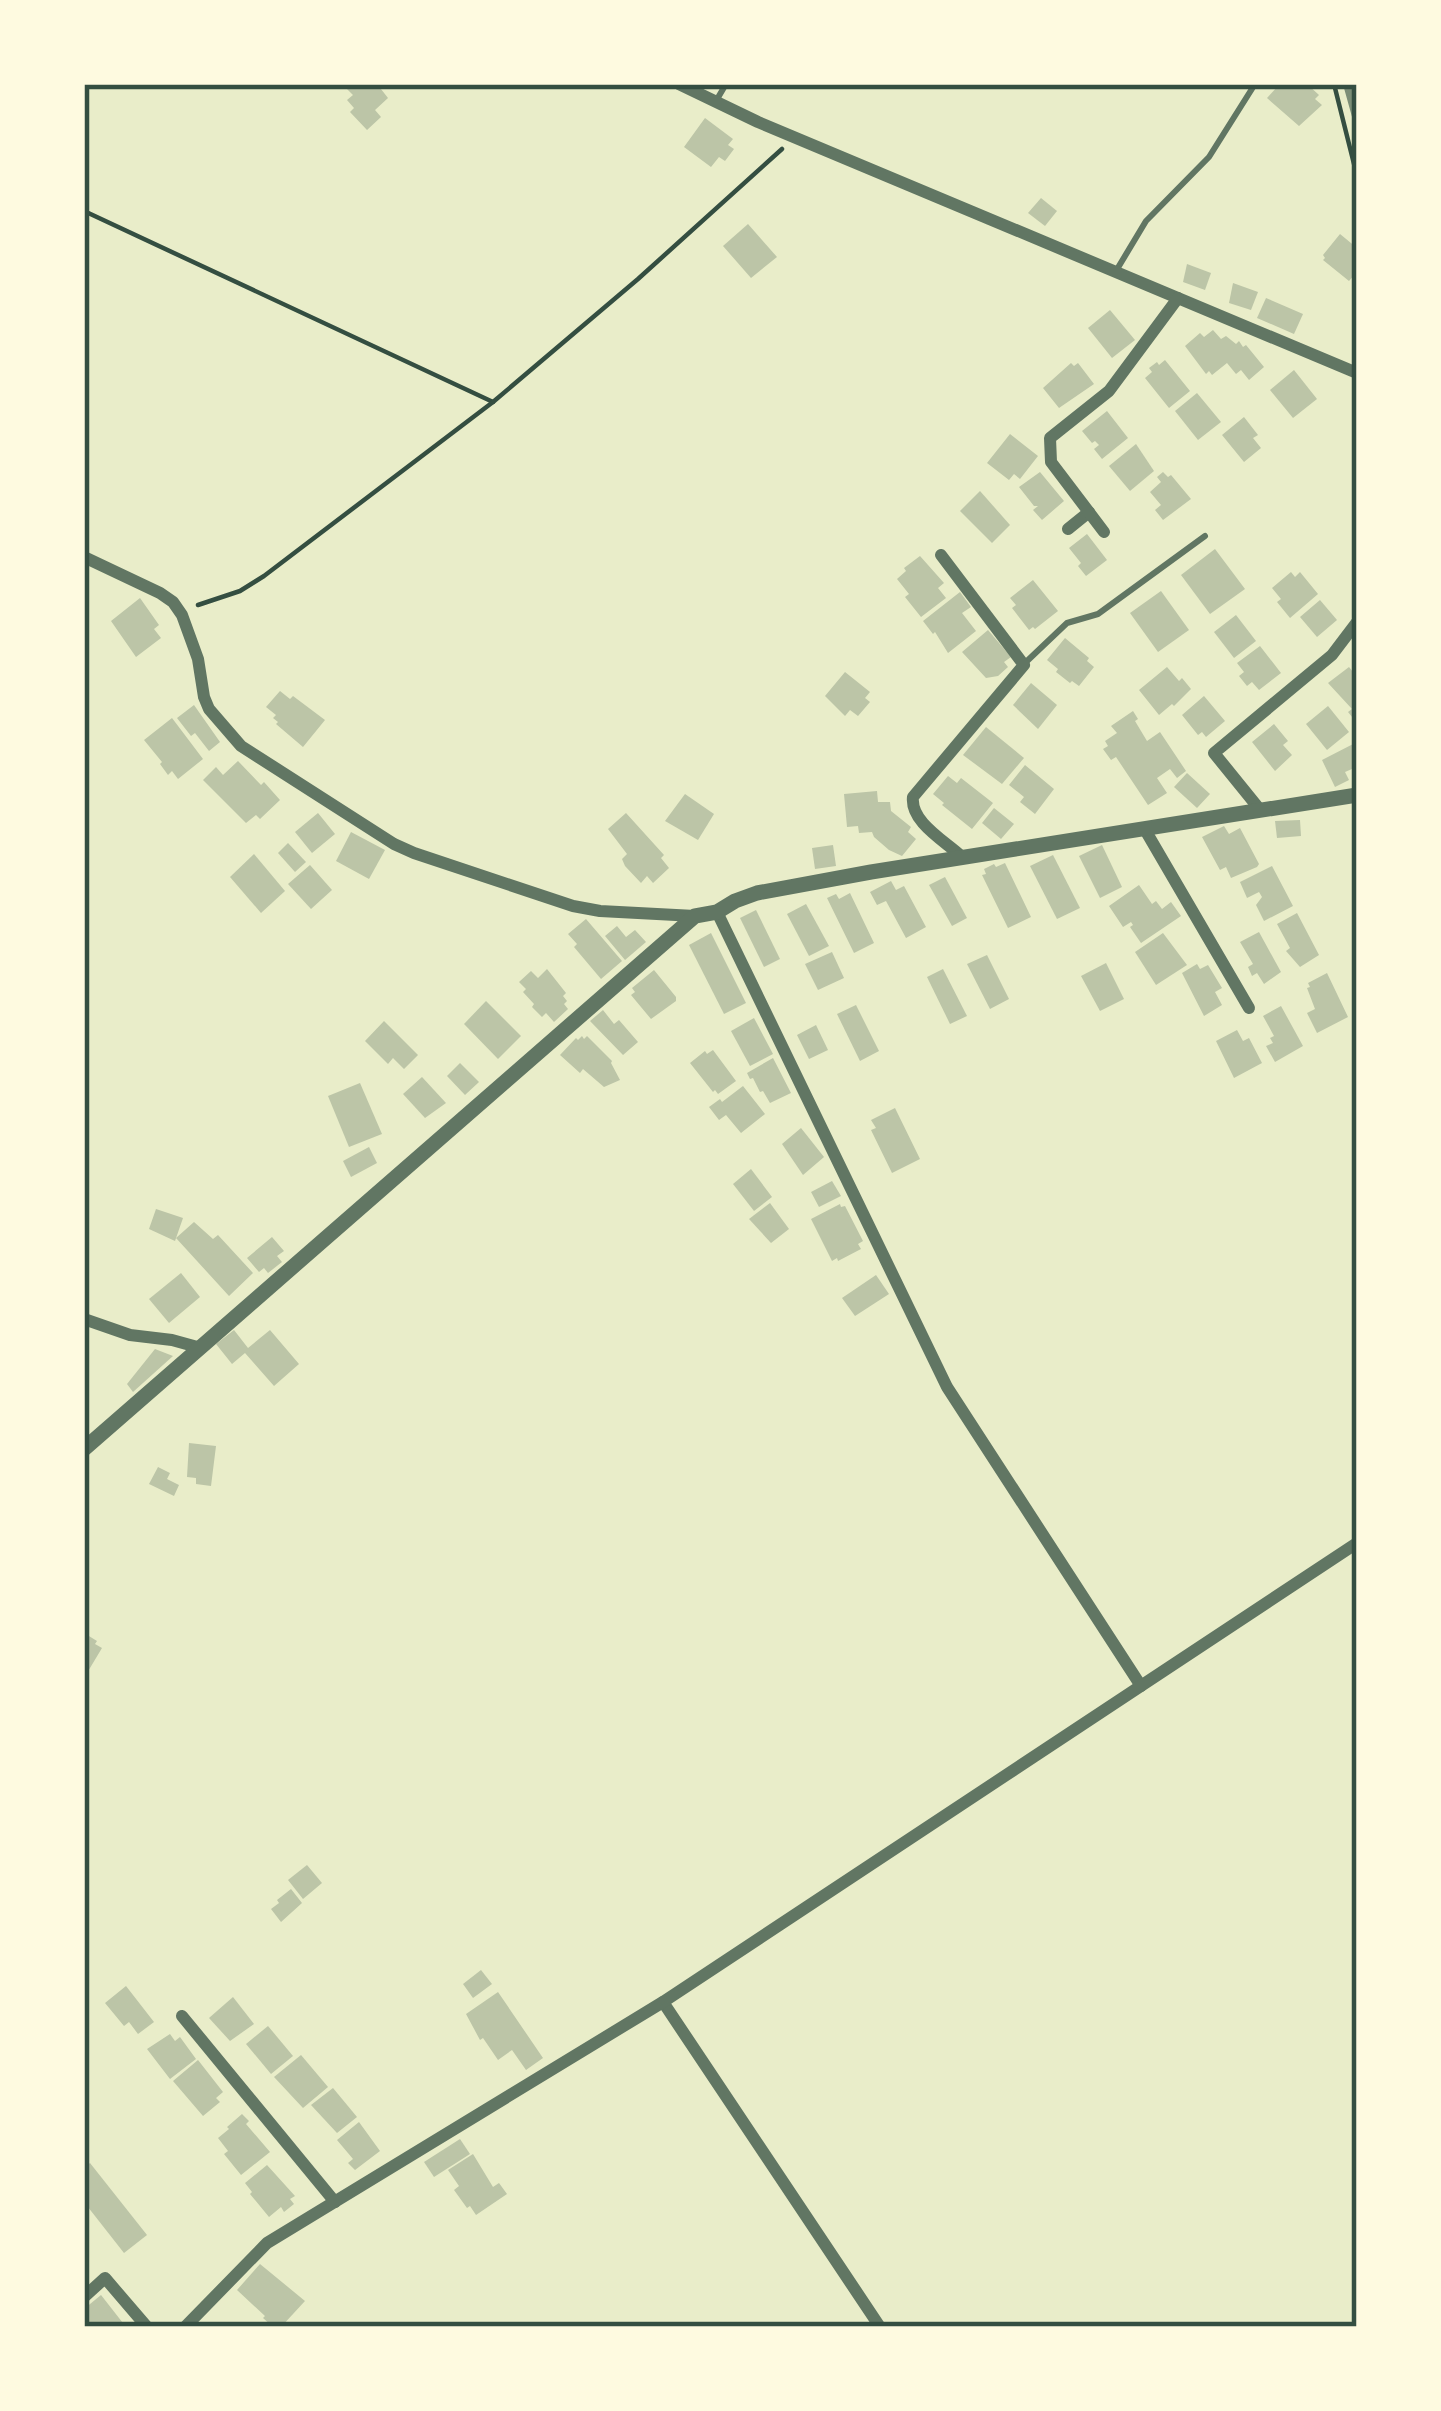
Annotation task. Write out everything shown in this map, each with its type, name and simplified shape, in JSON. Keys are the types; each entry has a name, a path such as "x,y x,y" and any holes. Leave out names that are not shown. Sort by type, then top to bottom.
{"street":[{"path":"680,84 1357,373"},
{"path":"1104,532 1051,462 1050,439 1108,391 1178,298"},
{"path":"1068,529 1089,512"},
{"path":"941,555 1024,665 913,797 916,816 962,857"},
{"path":"84,557 172,602 182,615 198,659 203,697 241,746 414,854 574,906 695,916 717,913 757,893 1357,795"},
{"path":"1261,811 1214,753 1332,656 1357,622"},
{"path":"1144,828 1249,1008"},
{"path":"717,913 947,1387 1141,1686"},
{"path":"84,1450 695,916"},
{"path":"84,1319 130,1335 201,1348"},
{"path":"185,2327 267,2242 663,2002 1357,1543"},
{"path":"663,2002 880,2327"},
{"path":"182,2016 334,2202"},
{"path":"84,2297 106,2278 147,2327"}],"lane":[{"path":"716,101 726,84"},
{"path":"1116,271 1146,221 1209,157 1255,84"},
{"path":"1024,665 1067,623 1098,614 1205,536"}],"path":[{"path":"1334,84 1357,176"},
{"path":"182,615 204,601 240,591 264,575 493,402 762,170 794,136"},
{"path":"84,211 493,402"}],"building":[{"path":"342,84 377,84 388,98 375,110 381,117 367,130 350,112 354,108 347,100 353,95"},
{"path":"1274,84 1307,84 1322,105 1299,126 1267,98 1277,87"},
{"path":"705,118 733,139 728,145 734,149 725,161 719,157 711,167 684,147"},
{"path":"1041,198 1057,211 1045,226 1028,213"},
{"path":"748,224 777,257 751,278 723,246"},
{"path":"1340,234 1357,248 1357,272 1349,281 1323,260"},
{"path":"1187,264 1211,273 1205,290 1183,282"},
{"path":"1233,283 1258,292 1251,310 1229,303"},
{"path":"1266,298 1303,314 1294,334 1257,318"},
{"path":"1110,310 1135,340 1112,358 1088,328"},
{"path":"1213,330 1221,339 1226,336 1246,345 1264,367 1249,380 1227,363 1212,375 1206,374 1185,346 1200,333 1204,337"},
{"path":"1165,360 1190,391 1169,408 1145,378 1152,372 1149,368"},
{"path":"1071,363 1078,363 1094,384 1059,408 1043,388"},
{"path":"1294,370 1317,399 1293,418 1270,390"},
{"path":"1197,393 1221,422 1198,440 1175,411"},
{"path":"1107,411 1128,438 1102,459 1094,449 1099,445 1082,431"},
{"path":"1244,417 1258,435 1253,438 1261,448 1244,462 1222,435"},
{"path":"1010,434 1038,456 1020,479 1014,474 1009,480 987,463"},
{"path":"1136,444 1154,471 1130,491 1109,466"},
{"path":"1040,472 1064,501 1042,520 1033,510 1038,506 1019,487"},
{"path":"1163,472 1191,499 1163,520 1155,510 1161,505 1150,492 1161,482 1157,477"},
{"path":"980,491 1010,525 992,543 960,511"},
{"path":"1087,534 1107,560 1086,576 1069,548"},
{"path":"1215,549 1245,589 1210,614 1181,575"},
{"path":"920,556 944,583 938,588 946,598 921,617 897,579"},
{"path":"1291,572 1295,577 1300,572 1318,594 1290,618 1272,588"},
{"path":"1033,580 1058,611 1029,630 1010,598"},
{"path":"1161,591 1189,630 1158,652 1130,613"},
{"path":"960,592 971,607 962,613 976,631 948,653 923,621"},
{"path":"140,598 159,625 154,629 161,638 136,657 111,621"},
{"path":"1320,600 1337,620 1317,637 1300,617"},
{"path":"1236,615 1256,641 1234,658 1214,632"},
{"path":"988,630 1011,657 998,676 986,678 962,652"},
{"path":"1065,638 1094,667 1079,686 1056,672 1047,660"},
{"path":"1260,646 1281,673 1259,690 1252,682 1247,686 1237,663"},
{"path":"1167,667 1191,689 1159,715 1139,690"},
{"path":"1349,667 1357,677 1357,723 1348,712 1352,709 1328,683"},
{"path":"845,672 870,692 865,698 870,702 858,716 850,710 845,716 825,696"},
{"path":"1031,683 1057,705 1038,729 1013,705"},
{"path":"280,691 325,720 303,747 276,724 276,715 266,707"},
{"path":"1204,696 1225,721 1206,737 1202,732 1198,735 1182,715"},
{"path":"194,705 220,742 209,751 177,718"},
{"path":"1328,706 1349,732 1327,750 1306,724"},
{"path":"1133,711 1147,741 1160,732 1186,771 1177,778 1170,769 1157,778 1167,793 1148,805 1116,757 1111,760 1103,749 1108,746 1105,741 1117,733 1111,726"},
{"path":"172,718 203,759 178,779 172,771 168,775 144,740"},
{"path":"1274,724 1292,755 1275,771 1252,742"},
{"path":"986,727 1024,758 1002,784 963,755"},
{"path":"1357,742 1357,779 1352,769 1345,772 1349,780 1335,787 1322,760"},
{"path":"238,761 280,800 260,819 256,815 246,823 203,780 216,767 223,775"},
{"path":"1025,765 1054,789 1035,814 1009,785"},
{"path":"1187,773 1210,794 1197,808 1174,787"},
{"path":"948,776 957,783 961,778 993,803 972,829 933,794"},
{"path":"877,791 878,802 890,802 891,811 911,827 908,832 916,839 902,856 872,832 847,827 844,794"},
{"path":"685,794 714,814 698,840 665,821"},
{"path":"994,808 1014,824 1001,839 982,823"},
{"path":"318,813 335,834 312,853 295,832"},
{"path":"626,813 664,855 661,858 669,868 653,883 647,876 641,883 625,866 622,859 627,854 608,829"},
{"path":"1300,820 1301,836 1277,838 1275,821"},
{"path":"1224,826 1229,834 1240,828 1257,867 1231,878 1226,867 1220,870 1202,837"},
{"path":"351,832 385,850 369,879 336,861"},
{"path":"288,843 306,862 295,872 278,853"},
{"path":"833,845 836,866 815,869 812,848"},
{"path":"1102,845 1122,887 1100,898 1079,856"},
{"path":"254,854 285,891 261,913 230,877"},
{"path":"1053,855 1080,908 1057,919 1030,866"},
{"path":"1005,863 1031,917 1008,928 982,875 984,869"},
{"path":"310,865 332,890 311,909 288,884"},
{"path":"1272,866 1293,906 1264,921 1256,905 1262,897 1259,892 1247,898 1240,882"},
{"path":"945,877 967,918 952,926 929,885"},
{"path":"891,881 896,890 904,886 926,927 906,938 886,901 877,905 870,892"},
{"path":"1139,885 1152,904 1156,901 1162,909 1171,902 1181,916 1141,943 1131,922 1123,927 1109,906"},
{"path":"850,893 874,943 854,953 827,898"},
{"path":"806,904 829,946 809,956 787,914"},
{"path":"756,910 780,959 764,967 740,918"},
{"path":"1297,913 1319,955 1300,967 1286,951 1290,948 1277,924"},
{"path":"586,919 622,961 601,979 568,934"},
{"path":"617,926 626,937 635,930 646,942 625,960 605,936"},
{"path":"1259,932 1281,972 1264,984 1257,973 1252,976 1248,967 1253,964 1240,942"},
{"path":"711,933 746,1003 724,1014 689,945"},
{"path":"1163,933 1187,965 1156,985 1135,952"},
{"path":"832,952 844,978 818,990 805,964"},
{"path":"987,955 1009,999 990,1009 967,964"},
{"path":"1106,963 1124,999 1100,1011 1081,976"},
{"path":"1197,964 1200,969 1208,965 1222,988 1215,992 1222,1005 1204,1016 1182,973"},
{"path":"547,969 566,993 568,1009 554,1022 532,1007 519,982 531,971 538,978"},
{"path":"943,969 967,1016 950,1024 927,977"},
{"path":"654,970 676,1001 651,1019 631,995 632,988"},
{"path":"1327,973 1348,1017 1317,1033 1307,1013 1315,1009 1307,988"},
{"path":"486,1001 521,1036 498,1059 464,1024"},
{"path":"856,1005 879,1051 860,1061 837,1014"},
{"path":"1281,1006 1303,1046 1275,1062 1266,1046 1274,1036 1263,1016"},
{"path":"603,1010 638,1042 623,1055 590,1021"},
{"path":"754,1018 773,1054 750,1066 731,1031"},
{"path":"384,1021 418,1055 404,1069 393,1058 388,1064 365,1041"},
{"path":"816,1025 828,1050 809,1059 797,1035"},
{"path":"1237,1030 1243,1041 1249,1038 1262,1063 1234,1078 1216,1041"},
{"path":"582,1036 612,1061 620,1080 604,1087 560,1055"},
{"path":"713,1050 736,1081 718,1094 690,1063"},
{"path":"773,1058 791,1093 770,1103 747,1073"},
{"path":"460,1063 479,1082 465,1095 447,1076"},
{"path":"422,1077 446,1103 425,1118 403,1094"},
{"path":"360,1083 382,1134 349,1147 328,1096"},
{"path":"743,1086 765,1114 741,1133 726,1115 719,1120 709,1107"},
{"path":"895,1108 920,1159 892,1173 871,1130 876,1128 871,1120"},
{"path":"801,1128 824,1157 803,1175 782,1144"},
{"path":"369,1147 377,1163 351,1177 343,1161"},
{"path":"751,1169 772,1197 754,1211 733,1184"},
{"path":"832,1181 841,1196 819,1207 811,1192"},
{"path":"770,1203 789,1229 771,1243 749,1219"},
{"path":"840,1204 863,1241 858,1244 861,1249 832,1261 811,1219"},
{"path":"156,1209 183,1218 175,1241 149,1229"},
{"path":"194,1222 213,1239 218,1235 253,1273 229,1296 176,1238"},
{"path":"272,1237 284,1251 277,1256 282,1262 268,1273 264,1268 259,1272 247,1258"},
{"path":"181,1273 200,1297 169,1323 149,1299"},
{"path":"876,1275 889,1294 855,1316 842,1298"},
{"path":"234,1330 248,1348 270,1330 299,1364 274,1386 245,1353 232,1364 216,1344"},
{"path":"155,1349 173,1356 133,1392 127,1384"},
{"path":"189,1443 216,1446 211,1486 187,1477"},
{"path":"158,1467 179,1485 174,1496 149,1484"},
{"path":"84,1633 102,1648 84,1678"},
{"path":"307,1865 322,1883 303,1899 288,1880"},
{"path":"291,1889 302,1903 281,1922 271,1909"},
{"path":"481,1970 492,1984 473,1998 463,1984"},
{"path":"126,1986 154,2022 138,2034 129,2022 124,2026 105,2003"},
{"path":"498,1992 543,2058 526,2070 512,2050 498,2060 466,2014"},
{"path":"233,1997 254,2024 230,2041 209,2018"},
{"path":"268,2026 293,2056 271,2074 246,2044"},
{"path":"170,2034 175,2041 180,2037 196,2059 170,2079 147,2049"},
{"path":"301,2055 328,2087 303,2108 274,2077"},
{"path":"198,2060 223,2092 216,2098 220,2102 203,2116 173,2081"},
{"path":"333,2088 357,2117 337,2133 311,2105"},
{"path":"242,2114 270,2152 241,2175 218,2138"},
{"path":"359,2122 380,2151 355,2170 348,2163 353,2159 337,2140"},
{"path":"460,2139 470,2154 434,2177 424,2162"},
{"path":"473,2154 493,2187 499,2183 507,2194 476,2215 454,2190 459,2186 448,2170"},
{"path":"90,2163 147,2235 124,2253 84,2202 84,2168"},
{"path":"267,2165 295,2196 290,2199 294,2204 269,2217 245,2183"},
{"path":"260,2264 305,2301 281,2327 273,2327 237,2290"},
{"path":"101,2295 126,2327 84,2327 84,2309"}],"railway":[{"path":"1347,84 1357,120"}]}
